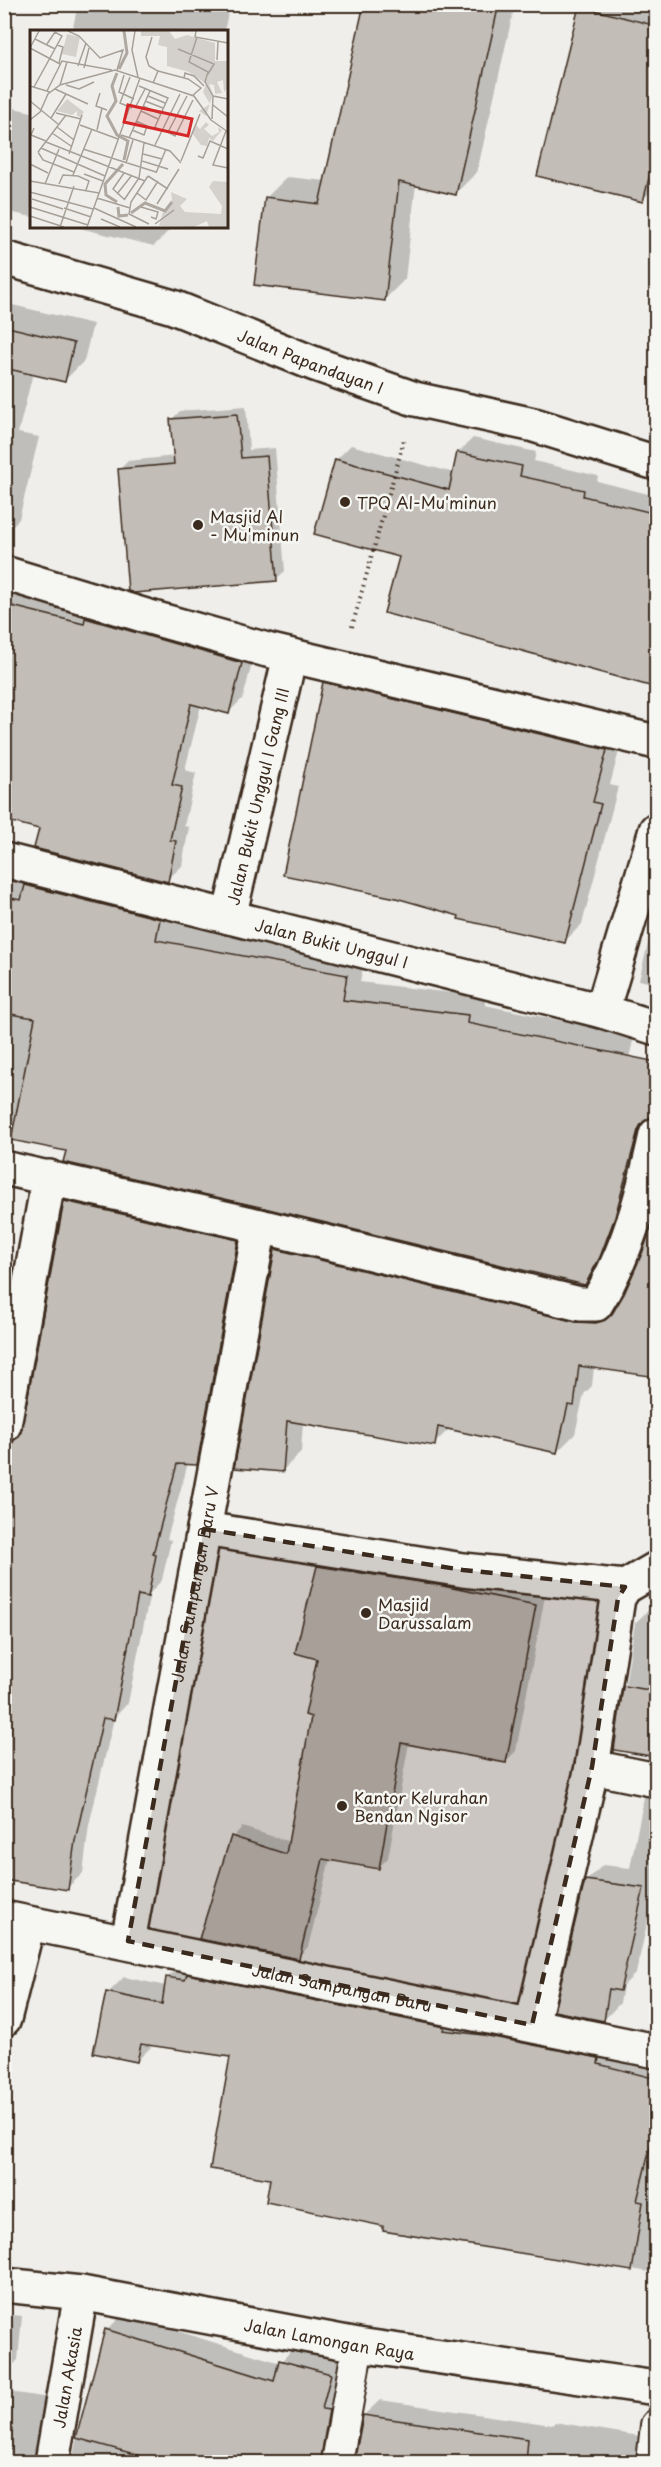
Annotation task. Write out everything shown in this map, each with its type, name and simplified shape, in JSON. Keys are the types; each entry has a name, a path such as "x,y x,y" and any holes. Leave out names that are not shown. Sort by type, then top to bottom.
{"street":[{"name":"Jalan Papandayan I","path":"4,258 173,307 315,364 415,399 534,425 657,463"},
{"path":"4,573 157,620 337,666 657,742"},
{"name":"Jalan Bukit Unggul I Gang III","path":"229,917 286,673"},
{"path":"602,1011 657,830"},
{"name":"Jalan Bukit Unggul I","path":"4,860 602,1011 657,1028"},
{"path":"4,1168 260,1226 579,1304 596,1304 611,1280 636,1214 657,1135"},
{"path":"4,1425 49,1177"},
{"name":"Jalan Sampangan Baru V","path":"128,1941 260,1226"},
{"path":"204,1529 463,1570 625,1587"},
{"path":"532,2025 592,1767 618,1598 625,1587 657,1569"},
{"path":"592,1767 657,1780"},
{"name":"Jalan Sampangan Baru","path":"4,2019 16,1921 128,1941 657,2051"},
{"name":"Jalan Lamongan Raya","path":"4,2285 81,2293 358,2345 657,2388"},
{"name":"Jalan Akasia","path":"52,2463 81,2293"}],"lane":[{"path":"337,2463 358,2345"},
{"path":"652,2463 657,2425"}],"path":[{"path":"337,666 350,636 415,399"}],"highlighted area":[{"path":"204,1529 463,1570 625,1587 618,1598 592,1767 532,2025 128,1941"}],"building":[{"path":"364,4 499,4 456,195 399,182 385,301 254,285 265,197 319,204"},
{"path":"579,6 657,26 657,146 643,202 537,176"},
{"path":"4,326 74,343 65,382 4,368"},
{"name":"Masjid Al - Mu'minun","path":"237,414 241,458 267,456 277,581 134,593 128,591 118,469 174,464 170,419"},
{"path":"457,452 522,466 520,476 584,490 583,496 657,514 657,688 384,613 399,557 314,534 335,459 449,490"},
{"path":"4,604 84,624 85,618 242,663 229,714 191,704 172,785 182,787 170,840 176,841 168,882 34,848 39,829 4,820"},
{"path":"323,682 607,750 593,802 601,804 565,943 458,919 459,916 396,898 283,875"},
{"path":"25,885 160,919 156,940 347,975 343,1000 468,1015 467,1023 657,1062 657,1117 650,1117 638,1130 615,1217 600,1257 585,1285 63,1162 66,1151 11,1140 35,1018 4,1013 4,897 21,900"},
{"path":"64,1201 238,1240 197,1465 177,1464 153,1554 156,1555 148,1597 138,1595 114,1720 103,1718 75,1841 68,1890 4,1880 4,1476 14,1440 19,1437 22,1428"},
{"path":"657,1210 657,1377 579,1366 574,1406 568,1405 557,1453 438,1427 435,1446 287,1421 283,1472 234,1468 275,1249 576,1322 596,1323 612,1314 624,1294 643,1251"},
{"path":"317,1566 433,1584 536,1605 506,1763 401,1743 379,1869 323,1859 299,1959 199,1939 231,1836 286,1854 311,1717 305,1715 317,1659 295,1653"},
{"path":"623,1686 657,1691 657,1757 614,1750"},
{"path":"585,1880 644,1888 620,1991 609,1989 604,2021 554,2011"},
{"path":"187,1974 444,2027 443,2030 483,2035 599,2058 598,2064 657,2079 657,2119 637,2201 643,2202 632,2271 383,2231 383,2226 266,2202 270,2179 210,2169 230,2057 141,2044 137,2062 93,2053 106,1992 162,2004 166,1977 185,1980"},
{"path":"105,2329 274,2381 279,2360 331,2374 322,2409 329,2410 320,2463 143,2463 145,2457 76,2438"},
{"path":"363,2415 528,2439 526,2463 354,2463"}],"place":[{"name":"TPQ Al-Mu'minun","path":"345,502"},
{"name":"Masjid Al - Mu'minun","path":"198,525"},
{"name":"Masjid Darussalam","path":"366,1613"},
{"name":"Kantor Kelurahan Bendan Ngisor","path":"342,1806"}]}
